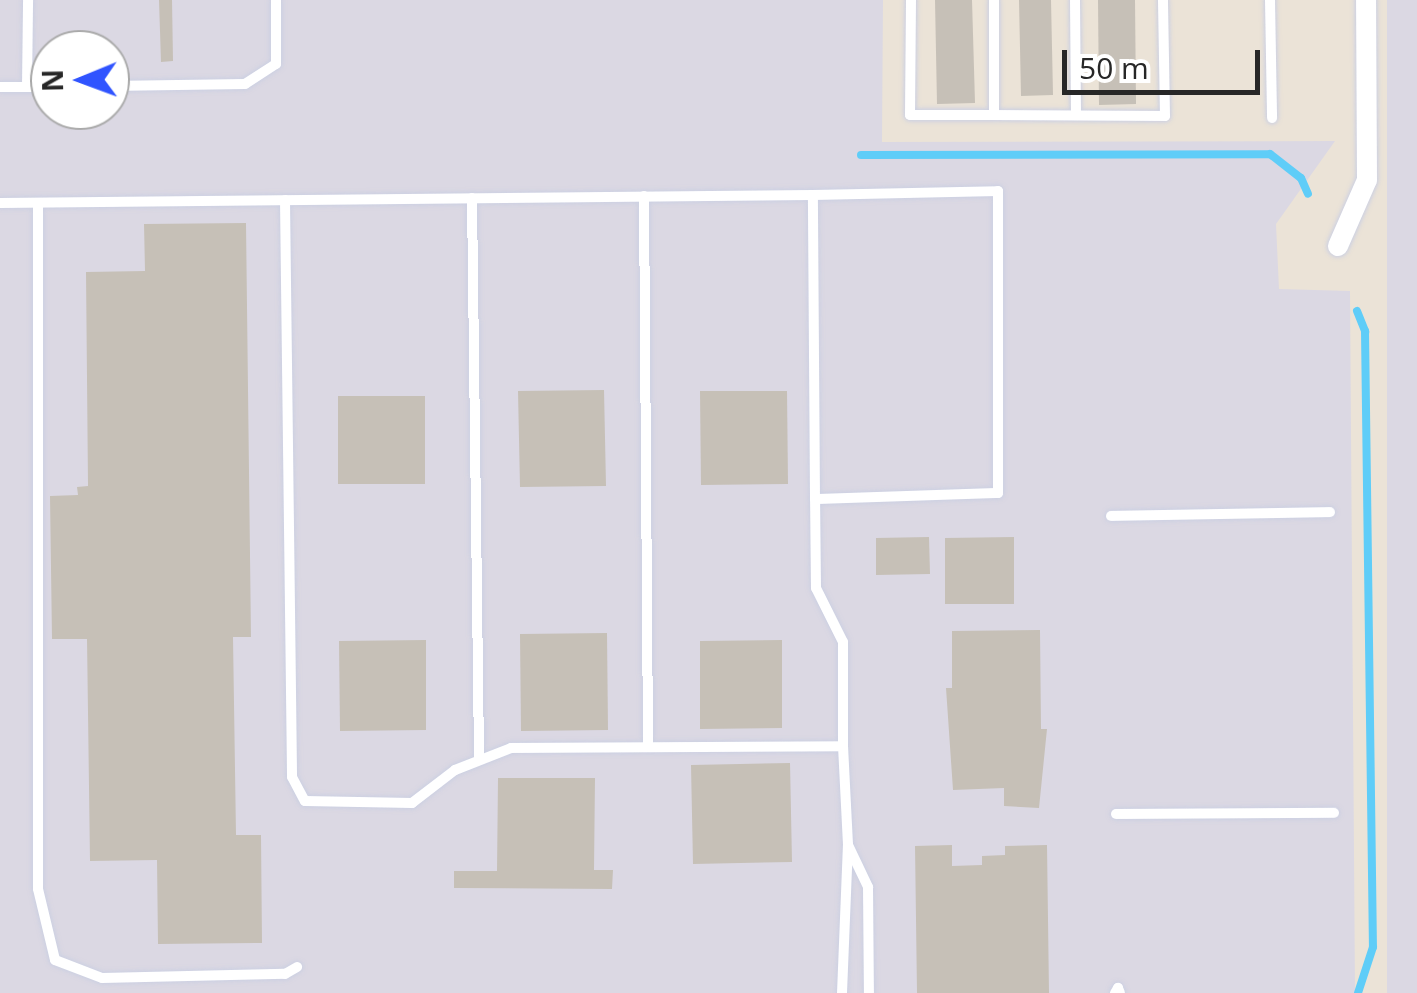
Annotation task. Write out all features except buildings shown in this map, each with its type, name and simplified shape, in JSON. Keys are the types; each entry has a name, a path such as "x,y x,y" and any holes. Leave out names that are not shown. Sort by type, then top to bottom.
{"street":[{"path":"1338,246 1368,180 1366,0"}],"lane":[{"path":"0,87 27,87 28,0"},
{"path":"130,86 245,84 276,64 276,0"},
{"path":"910,0 910,115 1165,116 1163,0"},
{"path":"994,0 994,115"},
{"path":"1075,0 1076,116"},
{"path":"1270,0 1272,118"},
{"path":"0,203 998,191 998,493 816,499"},
{"path":"813,195 816,588 843,642 848,845 842,993"},
{"path":"644,196 648,747"},
{"path":"472,198 479,758"},
{"path":"285,200 296,794 305,801 412,803 479,758 512,748 843,746"},
{"path":"38,203 38,889 56,960 102,978 285,974 298,967"},
{"path":"1111,516 1330,512"},
{"path":"1116,814 1334,813"},
{"path":"848,845 868,888 870,993"}],"shaded area":[{"path":"0,0 883,0 882,142 1335,141 1276,224 1279,289 1350,291 1355,993 0,993"},
{"path":"1387,0 1417,0 1417,993 1387,993"}],"waterway":[{"path":"861,155 1270,154 1301,178 1308,194"},
{"path":"1357,311 1365,331 1373,947 1358,993"}]}
